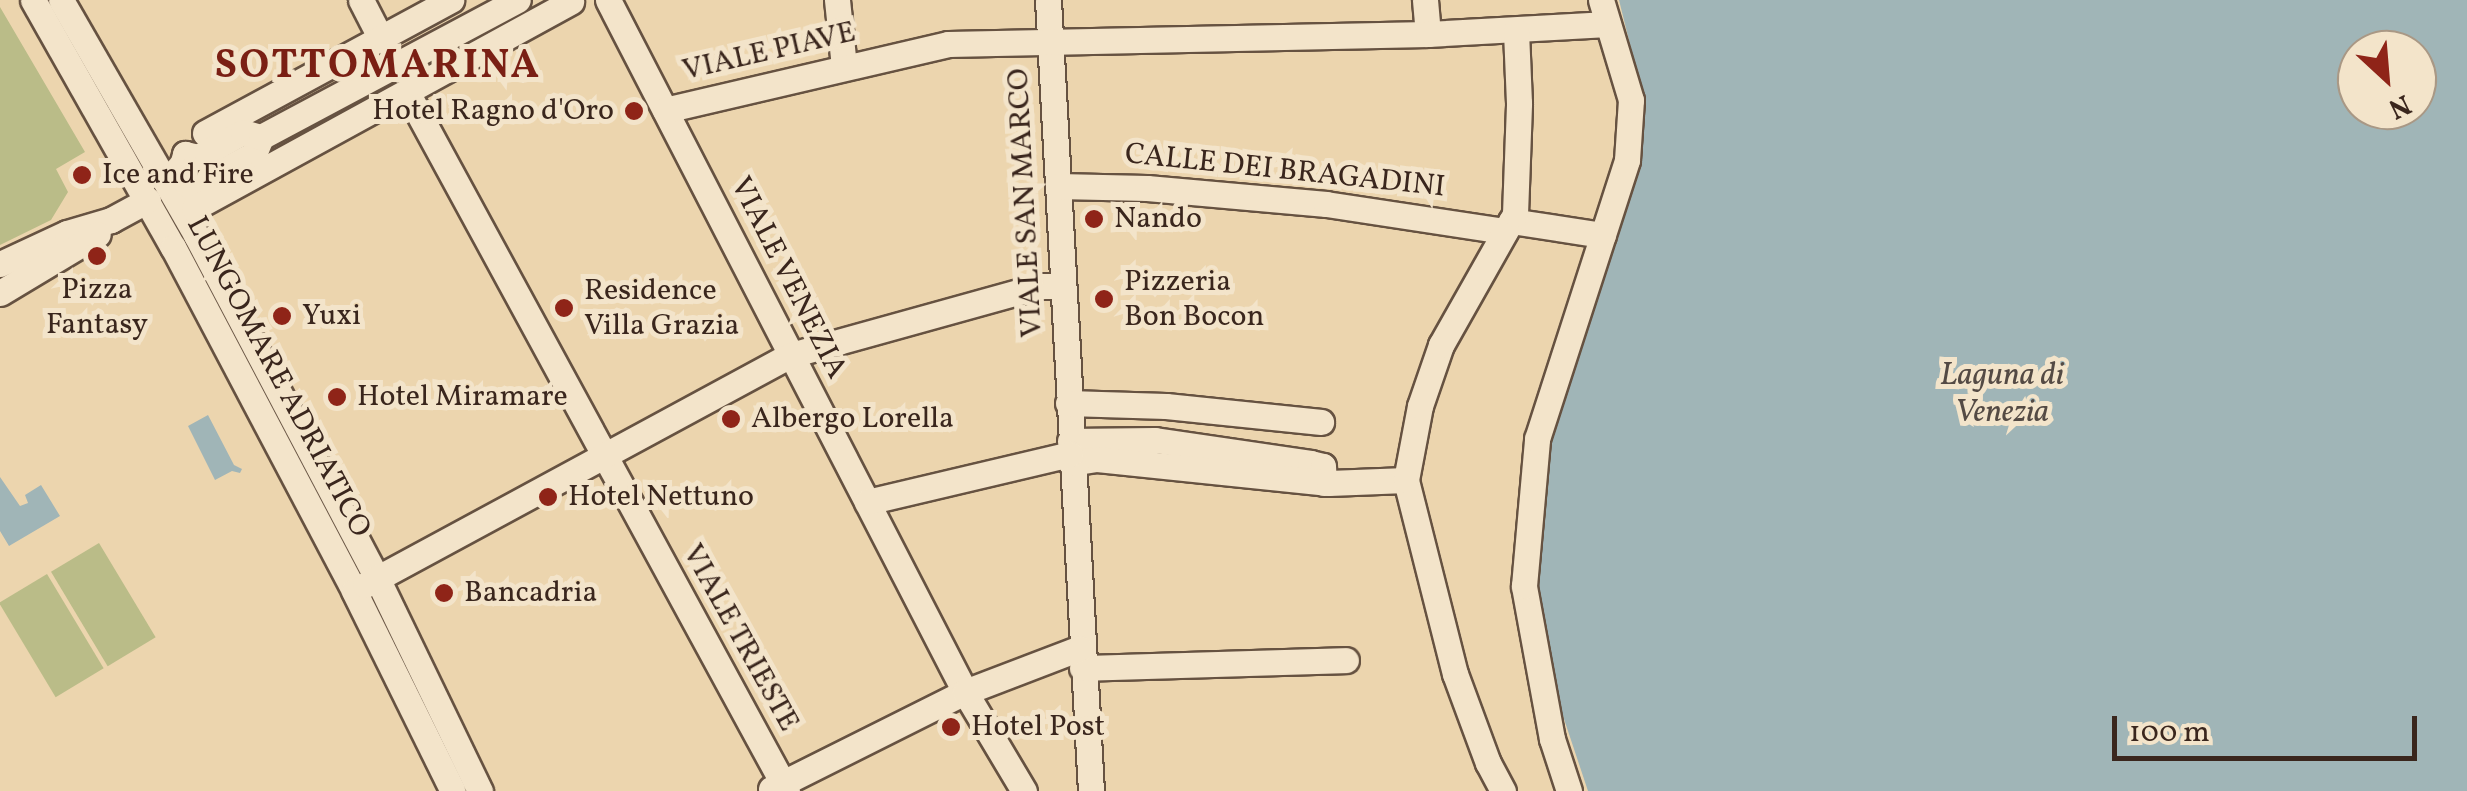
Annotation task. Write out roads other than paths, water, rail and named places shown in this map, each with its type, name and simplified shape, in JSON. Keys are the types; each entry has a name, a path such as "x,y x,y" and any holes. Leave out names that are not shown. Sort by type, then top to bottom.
{"street":[{"name":"LUNGOMARE ADRIATICO","path":"33,0 144,167 148,200 172,220 378,578 480,791"},
{"name":"LUNGOMARE ADRIATICO","path":"62,0 453,791"},
{"path":"361,0 380,37"},
{"path":"144,167 451,0"},
{"path":"172,220 408,94 570,1 584,6 609,0"},
{"name":"VIALE VENEZIA","path":"609,0 965,692"},
{"path":"837,0 844,67"},
{"name":"VIALE SAN MARCO","path":"1048,0 1057,40 1058,186 1070,453 1091,791"},
{"path":"1424,0 1428,34"},
{"path":"261,137 479,21 526,5"},
{"path":"1570,791 1552,739 1524,586 1537,440 1627,160 1630,100 1605,12"},
{"name":"VIALE PIAVE","path":"665,110 948,44 1516,31 1605,12"},
{"path":"1503,791 1488,763 1455,674 1406,480 1420,406 1441,345 1515,214 1519,103 1516,31"},
{"name":"VIALE TRIESTE","path":"408,94 779,788"},
{"name":"CALLE DEI BRAGADINI","path":"1058,186 1148,188 1326,204 1602,235"},
{"path":"4,279 26,251 111,220 148,200"},
{"path":"4,279 61,247 76,247 107,228 111,220"},
{"path":"354,591 791,355 1038,286 1063,286"},
{"path":"1068,403 1166,406 1321,422"},
{"path":"866,502 1070,453 1096,460 1324,482 1406,480"},
{"path":"779,788 965,692 1081,658 1346,660"},
{"path":"965,692 1024,791"}],"water":[{"name":"Laguna di Venezia","path":"1619,0 2467,0 2467,791 1588,791 1542,653 1537,540 1553,413 1641,160 1644,101"},
{"path":"208,415 234,465 242,469 240,473 232,471 215,480 188,426"},
{"path":"0,477 20,506 28,503 25,495 41,485 60,516 9,546 0,531"}],"place":[{"name":"Hotel Ragno d'Oro","path":"634,111"},
{"name":"Ice and Fire","path":"82,175"},
{"name":"Nando","path":"1094,219"},
{"name":"Pizza Fantasy","path":"97,256"},
{"name":"Pizzeria Bon Bocon","path":"1104,299"},
{"name":"Residence Villa Grazia","path":"564,308"},
{"name":"Yuxi","path":"282,316"},
{"name":"Hotel Miramare","path":"337,397"},
{"name":"Albergo Lorella","path":"731,419"},
{"name":"Hotel Nettuno","path":"548,497"},
{"name":"Bancadria","path":"444,593"},
{"name":"Hotel Post","path":"951,727"}],"district":[{"name":"SOTTOMARINA","path":"378,67"}]}
